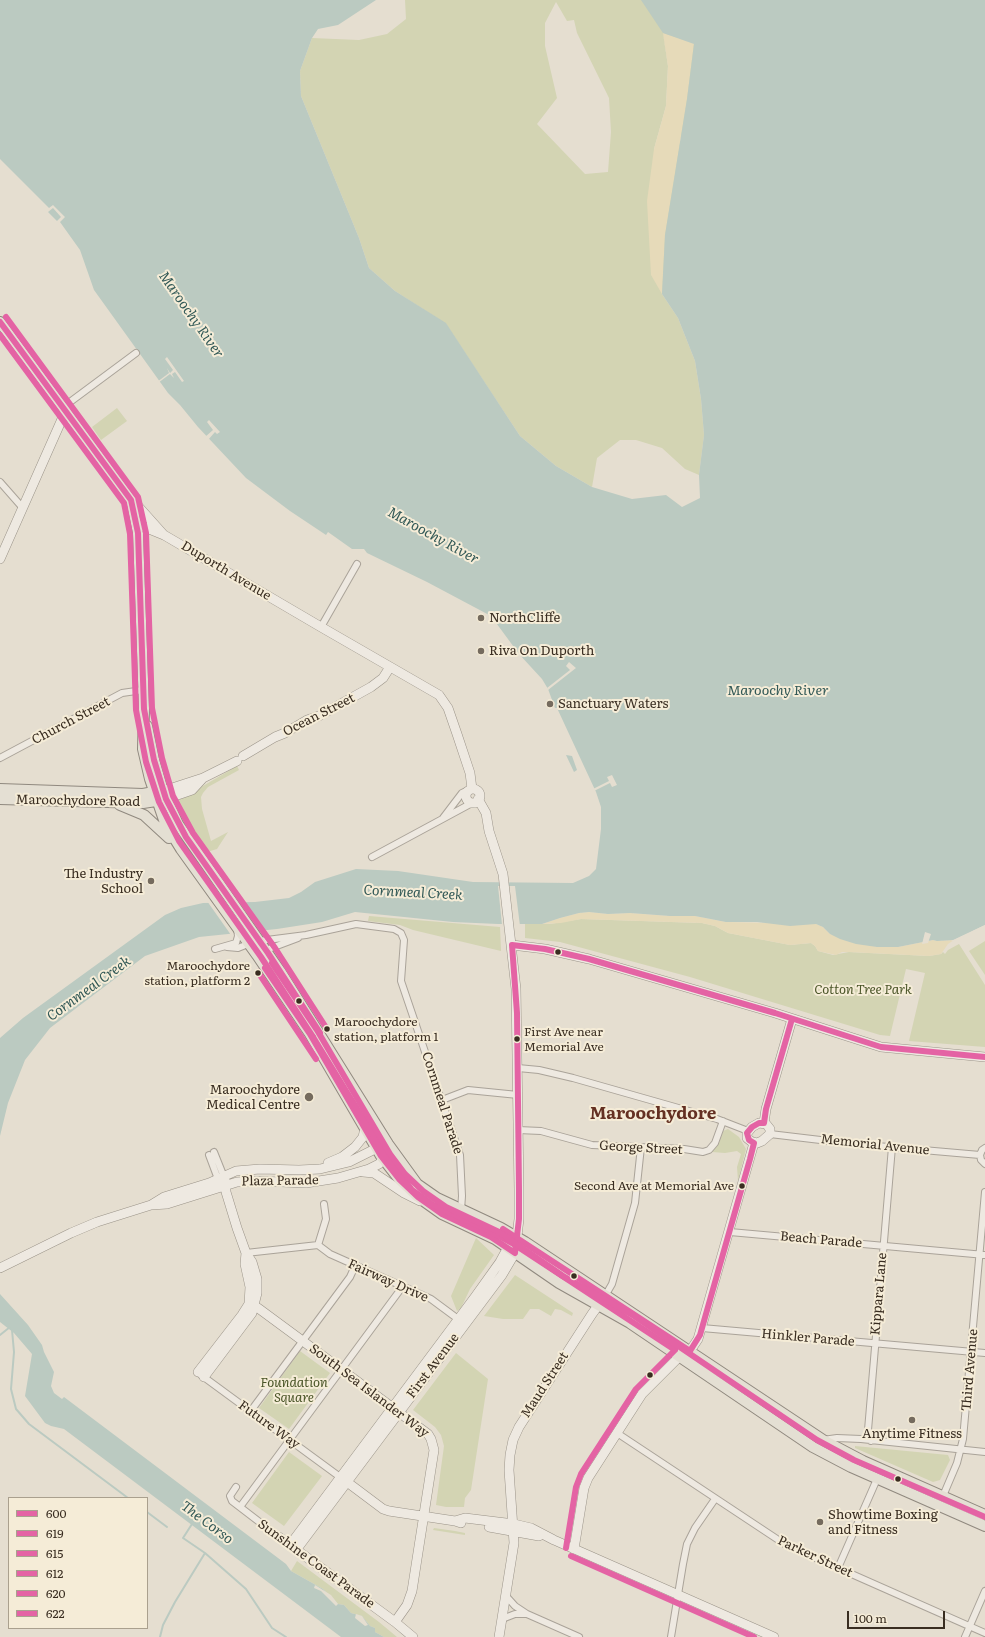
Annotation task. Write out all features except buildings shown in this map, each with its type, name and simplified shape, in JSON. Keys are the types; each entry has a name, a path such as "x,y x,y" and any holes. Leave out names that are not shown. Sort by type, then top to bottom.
{"main road":[{"path":"0,322 131,500 137,524 144,709 165,823 202,880 310,1034 383,1159 403,1184 427,1204 442,1214 472,1227 511,1250 559,1283 630,1323 814,1447 836,1460 985,1526"},
{"name":"Maroochydore Road","path":"0,789 160,796"},
{"path":"160,796 230,900 266,950 322,1036 388,1144 417,1184 437,1198 516,1236 823,1440 856,1458 985,1515"},
{"name":"Maroochydore Road","path":"0,799 104,802 160,796"},
{"path":"104,802 121,805 144,815 181,849"},
{"path":"202,880 206,865"},
{"path":"248,944 255,935"},
{"path":"248,944 258,949 266,950"},
{"path":"377,1148 388,1144"},
{"path":"383,1159 388,1144"}],"street":[{"path":"0,559 70,402 136,353"},
{"path":"0,482 22,507"},
{"path":"131,500 164,534"},
{"name":"Duporth Avenue","path":"137,524 164,534 442,697 448,708 468,766 470,790"},
{"path":"321,627 356,564"},
{"name":"Ocean Street","path":"160,796 203,778 240,759 275,737 372,688 383,678 390,667"},
{"name":"Church Street","path":"0,758 122,693 143,690"},
{"path":"372,857 475,801 480,793 470,790 462,793 443,818"},
{"path":"475,801 486,812 489,829 502,867 512,945 545,949 589,959 881,1047 985,1057"},
{"name":"Cornmeal Parade","path":"266,950 305,936 356,924 394,929 400,932 404,940 401,981 455,1136 461,1160 461,1210"},
{"path":"215,949 235,943 238,939 238,932"},
{"name":"Cornmeal Parade","path":"255,935 305,936"},
{"path":"223,947 238,948 248,944"},
{"name":"First Avenue","path":"395,1409 502,1275 516,1236 519,1214 518,1068 517,1013 512,945"},
{"path":"764,1123 766,1109 792,1019"},
{"path":"518,1068 563,1075 723,1121 748,1131"},
{"path":"442,1100 468,1090 518,1095"},
{"name":"George Street","path":"518,1130 541,1131 592,1145 684,1149 700,1152 706,1151 715,1143 723,1121"},
{"path":"764,1123 770,1129 770,1134 762,1141 754,1143 747,1138 748,1131 756,1124 764,1123"},
{"path":"310,1170 338,1159 353,1149 361,1141 365,1128"},
{"name":"Memorial Avenue","path":"770,1134 980,1155"},
{"path":"574,1549 585,1483 642,1394 679,1357 690,1351 698,1339 730,1232 754,1143"},
{"name":"Maud Street","path":"499,1637 514,1543 509,1470 513,1440 519,1427 612,1284 636,1203 641,1147"},
{"name":"Kippara Lane","path":"871,1441 868,1430 892,1147"},
{"name":"Plaza Parade","path":"223,1184 245,1169 310,1170 343,1164 377,1148"},
{"path":"985,1148 982,1150 980,1155 980,1160 985,1164"},
{"path":"201,1375 242,1315 252,1305 245,1264 246,1253 212,1153"},
{"name":"Plaza Parade","path":"0,1268 83,1228 151,1205 164,1197 238,1182 257,1181 306,1183 338,1178 361,1172 379,1164 383,1159"},
{"path":"361,1172 374,1173 404,1193 427,1204"},
{"name":"Third Avenue","path":"943,1496 961,1450 982,1254 985,1192"},
{"path":"246,1253 318,1245 326,1219 324,1204"},
{"name":"Beach Parade","path":"730,1232 982,1254"},
{"name":"Fairway Drive","path":"318,1245 330,1254 355,1266 431,1299 458,1319"},
{"name":"First Avenue","path":"293,1547 395,1409 458,1319 500,1262 511,1250"},
{"path":"250,1412 350,1277 355,1266"},
{"path":"240,1507 403,1286"},
{"name":"South Sea Islander Way","path":"252,1305 428,1434 433,1444 434,1450 410,1598 395,1622"},
{"name":"Hinkler Parade","path":"702,1328 985,1353"},
{"name":"Future Way","path":"201,1375 383,1509 455,1520 465,1518 514,1527 531,1528 574,1549 774,1637"},
{"name":"Parker Street","path":"617,1433 780,1542 985,1633"},
{"path":"823,1440 837,1438 985,1452"},
{"path":"838,1568 877,1479"},
{"name":"Sunshine Coast Parade","path":"236,1487 230,1496 232,1501 413,1637"},
{"path":"671,1637 687,1544 695,1528 715,1499"},
{"path":"965,1637 985,1592"},
{"path":"506,1596 515,1606 526,1614 579,1637"},
{"path":"502,1619 515,1614 526,1614"}],"green space":[{"path":"405,0 857,0 662,294 678,318 695,361 701,399 704,435 699,475 685,469 662,448 636,440 620,440 597,458 592,487 556,466 520,436 446,324 395,291 369,268 359,238 301,96 300,71 312,38 359,40 387,34 406,19","holes":["556,2 567,21 574,20 577,33 609,98 611,132 608,172 585,174 537,124 557,98 545,46 545,23","663,33 681,141 654,149 666,106 668,66"]},
{"path":"117,408 127,421 101,440 92,427"},
{"path":"237,766 239,770 208,787 201,797 202,809 211,841 228,832 217,849 207,852 197,845 181,819 174,803"},
{"path":"369,916 500,927 501,951 413,930 400,925 368,921"},
{"name":"Cotton Tree Park","path":"581,919 702,923 715,926 728,933 790,945 811,943 818,951 833,955 849,952 929,956 941,954 943,952 945,954 948,950 959,944 985,985 985,1047 909,1041 925,973 906,969 890,1036 880,1035 690,977 560,942 525,938 525,924 550,924"},
{"path":"985,941 985,975 969,951"},
{"path":"728,1129 739,1137 746,1149 738,1181 737,1167 741,1154 737,1151 725,1153 712,1152 719,1143 723,1131"},
{"path":"476,1238 494,1255 470,1289 461,1308 457,1311 451,1296"},
{"path":"515,1275 573,1313 572,1316 561,1310 555,1309 551,1316 539,1309 530,1309 523,1319 503,1319 484,1316"},
{"name":"Foundation Square","path":"300,1351 330,1373 289,1429 259,1408"},
{"path":"456,1353 488,1379 471,1490 465,1498 464,1507 446,1507 436,1505 444,1446 441,1435 435,1427 413,1410"},
{"path":"855,1446 948,1455 950,1460 940,1480 933,1482 855,1448"},
{"path":"289,1452 322,1476 284,1526 252,1503"},
{"path":"434,1528 465,1533 465,1535 433,1530"},
{"path":"297,1561 397,1637 384,1637 375,1632 375,1628 370,1626 362,1616 351,1613 344,1605 338,1604 323,1589 291,1571"}],"sand":[{"path":"663,33 694,43 687,99 665,235 662,294 651,275 647,201 654,149 666,106 668,66"},
{"path":"589,912 608,914 630,913 695,916 726,922 816,924 823,927 830,934 877,947 898,947 933,940 954,940 948,944 941,954 929,956 849,952 842,952 836,955 818,951 811,943 790,945 728,933 715,926 702,923 581,919 561,923 542,924 579,913"}],"water":[{"name":"Maroochy River","path":"0,0 376,0 338,25 318,29 312,38 300,71 301,96 359,238 369,268 395,291 446,323 520,436 556,466 592,487 632,499 666,495 682,507 700,498 699,475 704,435 701,399 695,361 678,318 662,294 665,235 687,99 694,44 663,33 641,0 985,0 985,925 954,940 933,940 898,947 877,947 856,944 840,939 816,924 790,926 757,922 726,922 695,916 630,913 608,914 589,912 579,913 542,924 498,924 453,922 355,912 322,922 277,929 199,937 145,956 50,1028 25,1060 8,1103 0,1136 0,1038 23,1018 165,915 181,908 203,903 255,902 289,898 315,882 356,869 398,871 473,882 573,883 589,876 596,869 601,829 601,807 596,792 557,708 555,708 548,689 542,679 519,654 491,616 427,582 367,553 364,549 352,549 328,532 326,535 290,511 246,478 168,393 94,290 80,250 60,222 65,217 53,205 49,208 0,159"},
{"path":"53,208 61,217 57,221 48,212"},
{"path":"566,755 572,756 577,770 574,772"},
{"name":"The Corso","path":"0,1294 28,1325 42,1345 54,1372 51,1386 54,1393 62,1399 64,1397 286,1564 291,1571 323,1589 338,1604 344,1605 351,1613 362,1616 370,1626 375,1628 375,1632 384,1637 341,1637 64,1429 45,1423 25,1396 32,1354 14,1333 0,1322"}],"pier":[{"path":"167,357 184,381 182,382 175,372 172,374 174,378 170,374 158,383 157,382 169,373 167,368 170,373 173,370 165,359"},
{"path":"209,420 220,432 217,434 215,432 208,440 205,437 213,430 207,422"},
{"path":"569,662 576,668 548,690 547,688 570,670 566,666"},
{"path":"612,775 617,785 612,787 610,783 594,791 593,789 609,781 607,777"},
{"path":"498,886 515,886 520,926 502,925"},
{"path":"241,900 262,931 231,935 207,901"},
{"path":"985,925 985,928 951,941"},
{"path":"925,932 931,934 928,943 922,944"},
{"path":"315,1585 331,1595 338,1604 336,1606 321,1591 314,1588"},
{"path":"356,1614 362,1616 368,1625 365,1626 355,1618"}],"waterway":[{"path":"0,1335 10,1327"},
{"path":"12,1330 14,1352 11,1389 16,1409 29,1424 127,1497"},
{"path":"148,1513 167,1527"},
{"path":"160,1637 163,1625 175,1602 205,1553 183,1538 192,1524"},
{"path":"205,1553 246,1589 272,1628 286,1637"}],"transit line":[{"name":"622","path":"6,317 138,497 146,533 152,708 162,758 173,796 193,833 275,948 327,1029"},
{"name":"612","path":"0,322 131,500 138,533 144,709 154,760 166,799 186,837 268,953 320,1033"},
{"name":"620","path":"0,335 124,503 130,534 136,710 146,762 159,802 179,841 261,957 313,1037"},
{"name":"600","path":"265,968 310,1034 381,1156 399,1179 418,1197 442,1214 491,1237 515,1253 519,1219 519,1190 517,1013 512,945 545,949 589,959 775,1013 881,1047 985,1057"},
{"name":"615","path":"272,963 317,1030 390,1154 405,1174 423,1191 446,1207 499,1232 563,1276 634,1316 817,1440 854,1460 985,1517"},
{"name":"619","path":"258,972 316,1059"},
{"name":"600","path":"503,1229 690,1351 700,1335 750,1159 754,1143 749,1140 747,1133 752,1127 759,1123 764,1123 766,1109 792,1019"},
{"name":"619","path":"313,1037 381,1148 412,1190 433,1205 492,1232 512,1243 675,1350 636,1389 581,1474 576,1487 566,1548"},
{"name":"619","path":"571,1556 754,1637"}],"place":[{"name":"NorthCliffe","path":"481,618"},
{"name":"Riva On Duporth","path":"481,651"},
{"name":"Sanctuary Waters","path":"550,704"},
{"name":"The Industry School","path":"151,881"},
{"name":"Maroochydore station, platform 2","path":"258,973"},
{"name":"Maroochydore station, platform 1","path":"327,1029"},
{"name":"First Ave near Memorial Ave","path":"517,1039"},
{"name":"Maroochydore Medical Centre","path":"309,1097"},
{"name":"Second Ave at Memorial Ave","path":"742,1186"},
{"name":"Anytime Fitness","path":"912,1420"},
{"name":"Showtime Boxing and Fitness","path":"820,1522"}],"district":[{"name":"Maroochydore","path":"653,1114"}],"water label":[{"name":"Cornmeal Creek","path":"413,893"},
{"name":"Cornmeal Creek","path":"89,989"}]}
